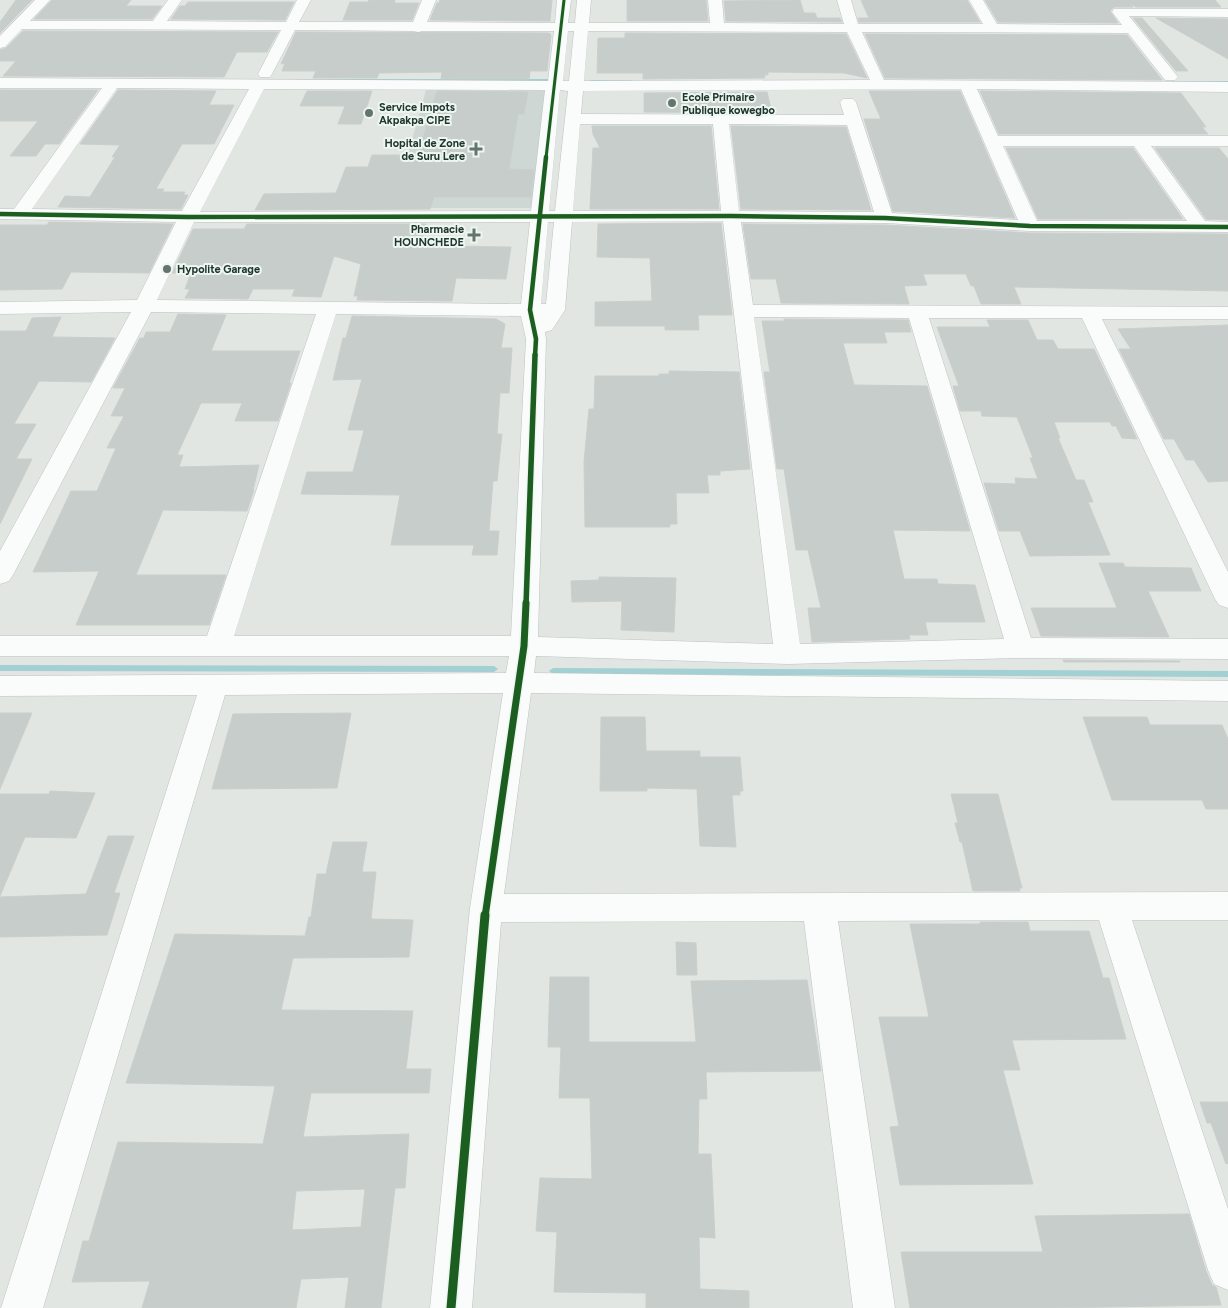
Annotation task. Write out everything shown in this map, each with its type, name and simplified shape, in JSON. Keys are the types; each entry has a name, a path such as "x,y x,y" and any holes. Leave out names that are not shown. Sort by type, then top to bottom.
{"street":[{"path":"0,44 43,0"},
{"path":"157,25 175,0"},
{"path":"0,575 144,306 188,217 304,0"},
{"path":"418,28 429,0"},
{"path":"451,1308 486,908 524,646 536,339 530,310 564,0"},
{"path":"536,339 555,310 584,0"},
{"path":"715,0 717,29"},
{"path":"844,0 853,29 878,79"},
{"path":"976,0 993,29"},
{"path":"1109,0 1170,77"},
{"path":"1220,0 1228,8"},
{"path":"1119,12 1228,13"},
{"path":"18,25 418,28 1132,29"},
{"path":"0,73 262,79 1228,87"},
{"path":"576,81 1228,78"},
{"path":"0,83 113,83 262,79"},
{"path":"18,214 113,83"},
{"path":"967,84 994,140 1030,226"},
{"path":"842,85 885,218"},
{"path":"572,119 854,120"},
{"path":"721,121 731,216 788,654"},
{"path":"994,140 1228,141"},
{"path":"1140,142 1200,227"},
{"path":"0,214 188,217 731,216 885,218 1030,226 1228,227"},
{"path":"0,308 144,306 555,310"},
{"path":"217,646 328,309"},
{"path":"744,311 1228,313"},
{"path":"917,312 1020,648"},
{"path":"1089,312 1228,599"},
{"path":"0,646 524,646 788,654 1020,648 1228,649"},
{"path":"0,686 520,683 1228,691"},
{"path":"22,1308 214,685"},
{"path":"1111,906 1228,1270"},
{"path":"486,908 1228,906"},
{"path":"819,907 874,1308"}],"shaded area":[{"name":"Hopital de Zone de Suru Lere","path":"426,90 549,91 536,208 393,208"}],"building":[{"path":"16,0 32,0 0,33 0,22"},
{"path":"52,0 131,0 126,6 162,6 152,19 34,19"},
{"path":"369,0 395,0 394,3 419,3 412,20 343,20 350,2 368,2"},
{"path":"440,0 552,0 550,21 430,20"},
{"path":"627,0 706,0 708,21 627,21"},
{"path":"800,0 804,13 815,13 817,18 840,18 842,22 726,21 724,1"},
{"path":"861,0 967,0 980,22 859,22 858,18 869,18"},
{"path":"985,0 1215,0 1221,7 1136,7 1129,3 1133,7 1114,7 1110,11 1118,23 998,22"},
{"path":"188,2 294,2 285,20 171,19 180,6 185,6"},
{"path":"1133,18 1142,18 1188,71 1176,71"},
{"path":"1156,18 1228,19 1228,59"},
{"path":"23,31 278,32 267,52 237,52 224,77 3,76 16,61 0,61 0,50 6,48"},
{"path":"296,32 549,33 551,35 547,71 530,71 529,79 441,79 442,72 379,73 377,78 313,78 316,71 282,71 285,63 281,64"},
{"path":"625,33 846,34 867,78 844,73 768,72 768,75 764,75 765,78 643,79 643,73 597,73 598,38 625,38"},
{"path":"865,34 1127,35 1162,80 885,78"},
{"path":"0,90 98,90 59,144 45,144 36,156 10,156 38,121 0,121"},
{"path":"118,90 216,91 209,105 234,105 214,144 182,144 156,189 164,189 162,192 185,192 183,195 188,195 181,209 58,207 65,196 90,197 115,157 112,157 120,145 80,144"},
{"path":"307,91 372,91 361,124 338,124 345,106 300,106"},
{"name":"Hopital de Zone de Suru Lere","path":"437,91 528,92 524,114 518,114 509,169 534,170 531,197 434,197 430,209 255,210 264,194 336,193 346,167 368,167 372,155 418,155"},
{"path":"869,91 960,91 1015,218 893,211 864,119 881,119"},
{"path":"980,91 1181,93 1206,127 1202,127 1208,134 999,134"},
{"path":"767,92 772,113 644,112 644,93"},
{"path":"592,126 711,126 719,209 590,209 593,148 600,148 593,134"},
{"path":"731,126 846,127 871,210 741,209"},
{"path":"1006,148 1133,148 1183,219 1038,219"},
{"path":"1155,148 1219,148 1228,159 1228,220 1206,219"},
{"path":"49,222 173,224 149,273 71,272 62,289 0,290 0,225 47,225"},
{"path":"721,223 732,315 698,315 699,330 665,330 665,326 595,326 595,302 652,301 650,258 597,257 598,224"},
{"path":"247,224 426,224 421,241 445,241 443,246 511,247 506,279 456,278 452,301 357,300 358,296 354,296 361,264 334,256 321,297 292,296 295,289 253,289 248,299 185,298 190,289 185,289 191,273 172,273 193,229 244,229"},
{"path":"743,224 885,225 1030,233 1228,234 1228,291 1014,287 1021,304 981,304 974,286 971,286 966,274 923,274 927,285 904,286 909,304 781,303 776,279 751,279"},
{"path":"178,314 226,315 211,351 300,351 289,383 291,383 278,421 235,421 242,403 201,403 177,455 183,455 179,467 259,465 247,511 163,510 136,575 226,575 209,625 76,625 99,571 33,572 71,491 97,491 116,448 107,448 124,416 111,416 125,388 113,388 140,338 144,338 146,332 170,332"},
{"path":"352,316 496,319 505,324 501,348 512,348 509,393 500,393 497,434 502,434 497,481 493,481 489,531 499,531 497,555 472,555 474,545 391,545 400,495 301,494 307,472 353,472 364,430 348,430 362,379 333,380 343,338 346,338"},
{"path":"61,317 52,337 115,338 91,382 39,381 14,424 36,424 16,459 32,459 0,524 0,331 26,331 32,318"},
{"path":"784,319 908,320 911,332 884,332 887,343 843,343 854,385 927,386 970,531 893,530 904,579 937,579 938,584 975,585 985,622 925,622 928,635 909,635 910,639 812,642 808,608 821,608 808,550 796,550 784,469 777,469 764,372 770,372 762,321 784,321"},
{"path":"987,320 1028,320 1037,340 1053,340 1058,349 1094,349 1137,439 1122,438 1116,426 1112,426 1110,422 1054,422 1060,438 1058,438 1076,480 1084,480 1093,502 1088,502 1110,555 1030,556 1020,531 999,531 984,483 1016,484 1015,478 1038,479 1030,458 1033,458 1017,417 982,416 981,411 960,411 953,386 959,386 937,327 990,327"},
{"path":"1228,325 1228,481 1208,482 1194,460 1186,460 1174,439 1164,439 1119,349 1131,349 1118,329"},
{"path":"669,371 739,372 750,469 720,471 720,475 707,475 709,493 676,493 677,524 670,524 670,527 585,527 584,462 589,409 594,409 595,376 659,376 659,374 669,374"},
{"path":"1099,563 1123,563 1125,567 1191,568 1201,591 1148,591 1169,637 1041,636 1031,608 1117,608"},
{"path":"599,577 676,578 674,632 621,630 622,601 572,602 571,581 599,580"},
{"path":"1063,660 1180,661 1180,662 1064,662"},
{"path":"0,713 32,713 0,789"},
{"path":"351,713 337,788 212,789 233,714"},
{"path":"601,717 645,717 646,751 700,751 700,757 740,757 743,791 740,791 740,795 732,795 736,847 700,846 697,789 647,788 647,791 600,791"},
{"path":"1083,717 1147,717 1150,725 1222,725 1228,739 1228,809 1206,809 1202,800 1112,800"},
{"path":"50,791 95,793 76,838 25,837 0,896 0,794 49,794"},
{"path":"951,794 998,794 1022,888 1019,888 1020,891 973,891 962,842 960,842 955,823 958,823"},
{"path":"108,836 134,836 114,893 120,893 107,935 0,937 0,897 86,894"},
{"path":"333,842 367,842 362,872 376,872 371,919 413,920 409,957 293,958 281,1010 413,1011 406,1069 431,1069 429,1093 311,1093 303,1137 409,1134 405,1188 395,1188 381,1308 345,1308 349,1277 301,1279 296,1308 142,1308 150,1281 72,1282 83,1241 89,1241 118,1142 263,1144 275,1086 126,1083 175,934 305,936 309,917 311,917 317,874 326,874","holes":["365,1189 361,1227 292,1230 296,1191"]},
{"path":"980,922 1028,922 1030,931 1089,931 1103,978 1109,978 1126,1039 1012,1040 1020,1070 1003,1070 1033,1184 900,1185 890,1127 899,1126 879,1017 929,1017 910,924 980,924"},
{"path":"676,942 696,943 697,975 677,975"},
{"path":"550,977 589,977 589,1042 696,1042 691,981 807,980 821,1071 706,1072 707,1099 699,1099 698,1154 711,1154 715,1238 699,1237 700,1289 749,1291 749,1308 646,1308 646,1293 554,1292 557,1232 536,1231 540,1178 592,1179 590,1098 559,1098 561,1047 548,1047"},
{"path":"1200,1102 1228,1102 1228,1163 1226,1164 1211,1123 1207,1123"},
{"path":"1189,1214 1206,1271 1212,1285 1216,1287 1221,1305 910,1308 901,1252 1043,1252 1035,1216"}],"waterway":[{"path":"295,80 551,80"},
{"path":"592,81 631,81"},
{"path":"1173,82 1228,82"},
{"path":"0,668 494,669"},
{"path":"553,671 1228,674"}],"cycle path":[{"path":"451,1308 486,908 524,646 536,339 530,310 553,85 555,84 564,0"},
{"path":"0,214 188,217 731,216 885,218 1030,226 1228,227"}],"place":[{"name":"Ecole Primaire Publique kowegbo","path":"672,103"},
{"name":"Service Impots Akpakpa CIPE","path":"369,113"},
{"name":"Hopital de Zone de Suru Lere","path":"476,149"},
{"name":"Pharmacie HOUNCHEDE","path":"474,235"},
{"name":"Hypolite Garage","path":"167,269"}]}
